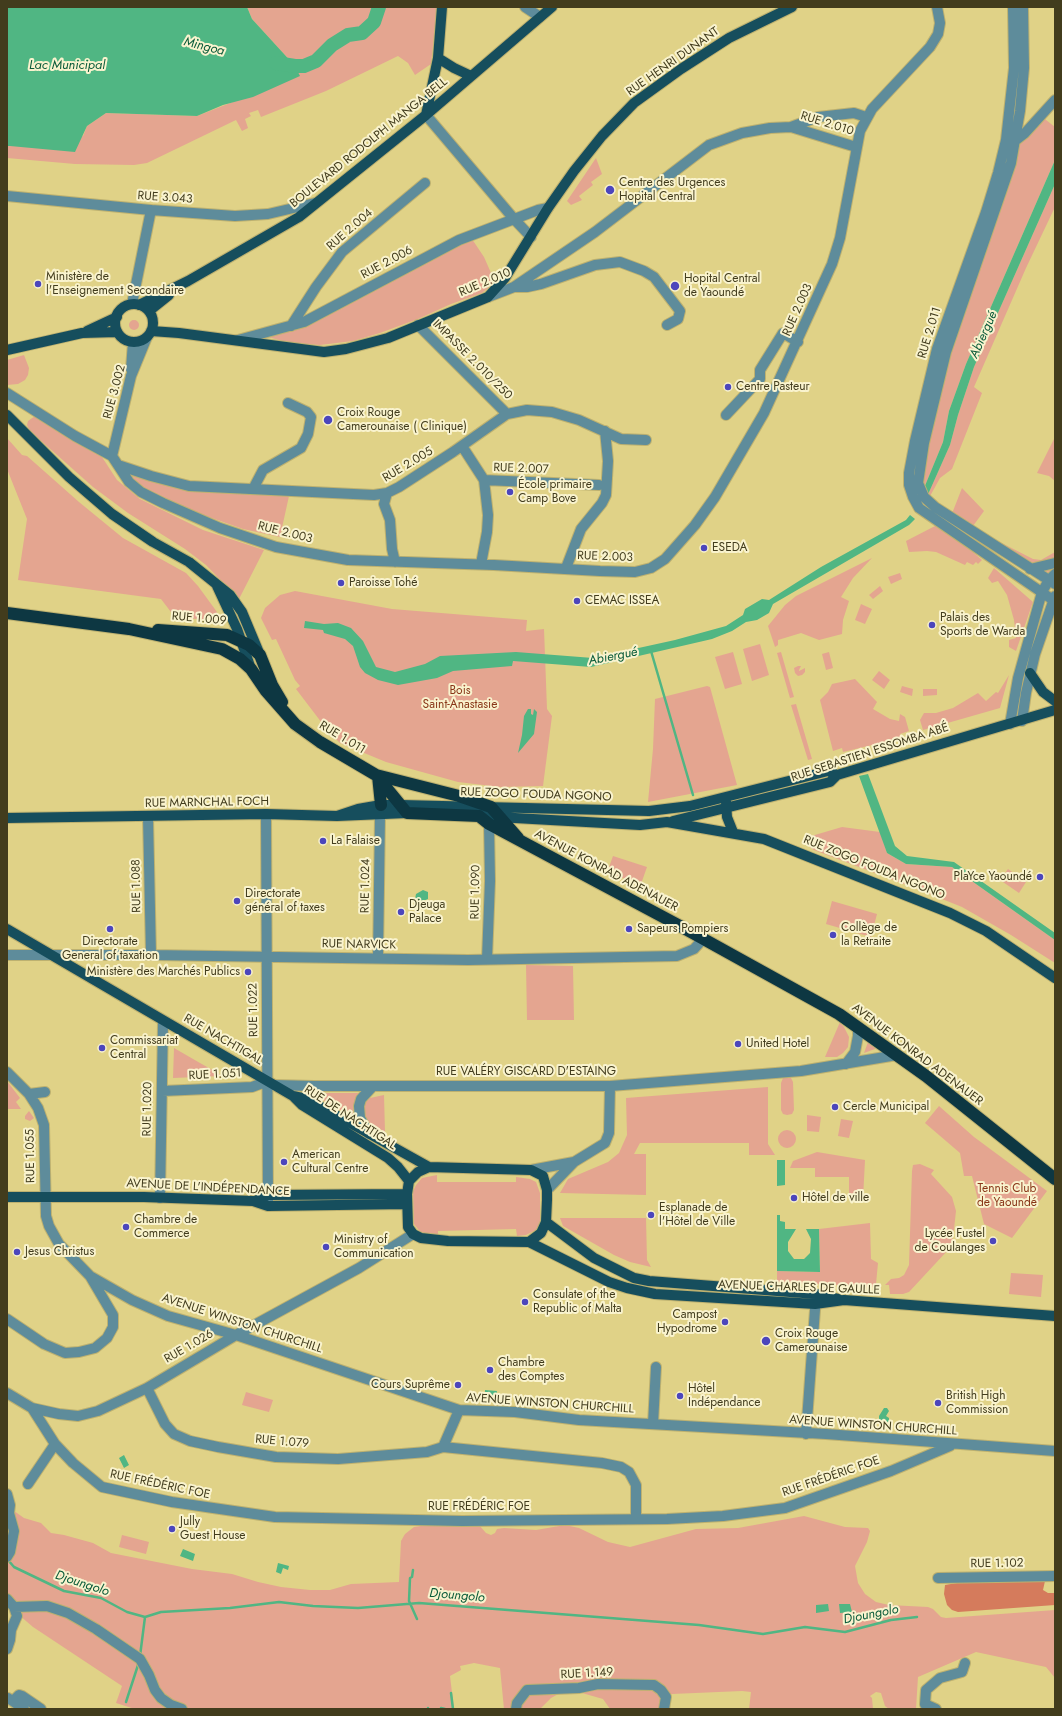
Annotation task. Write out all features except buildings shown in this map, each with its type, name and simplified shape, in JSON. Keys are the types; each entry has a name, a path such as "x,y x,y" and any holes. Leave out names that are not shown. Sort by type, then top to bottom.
{"highway":[{"path":"7,612 129,629"},
{"name":"RUE 1.009","path":"129,629 227,635 249,645 260,655"},
{"name":"RUE 1.011","path":"129,629 210,645 240,659 251,669 266,691 295,724 333,750 377,775"},
{"name":"RUE 1.011","path":"260,655 272,685 295,724"},
{"path":"377,775 459,796 491,806"},
{"path":"377,775 404,809 479,816"},
{"path":"377,775 380,810"},
{"name":"AVENUE KONRAD ADENAUER","path":"491,806 522,842"},
{"name":"AVENUE KONRAD ADENAUER","path":"479,816 489,824 704,939 839,1014 897,1055 1055,1179"}],"main road":[{"path":"426,115 438,58 442,7"},
{"name":"BOULEVARD RODOLPH MANGA BELL","path":"188,281 299,217 319,202 426,115 552,7"},
{"name":"RUE HENRI DUNANT","path":"488,297 505,278 548,208 574,171 602,136 634,103 730,38 792,7"},
{"path":"438,58 471,76"},
{"path":"188,281 151,316 149,334 141,341 133,342 123,338 117,332 117,317 122,309 136,305 188,281"},
{"name":"RUE 2.010","path":"149,334 179,333 238,340 303,351 324,352 346,349 388,338 488,297"},
{"path":"136,305 179,333"},
{"path":"82,333 117,317"},
{"path":"8,348 82,333 117,332"},
{"path":"7,415 68,477 112,514 153,542 189,562 230,595 242,612 260,655"},
{"path":"215,582 241,641 251,669"},
{"path":"1030,673 1043,692 1055,701"},
{"name":"RUE SEBASTIEN ESSOMBA ABÉ","path":"667,822 830,782 837,775 1055,710"},
{"path":"649,811 669,810 828,771 837,775"},
{"path":"726,796 726,808 729,825 733,832"},
{"name":"RUE ZOGO FOUDA NGONO","path":"337,816 358,809 380,810 491,806 649,811 667,822"},
{"name":"RUE MARNCHAL FOCH","path":"7,818 266,814 337,816"},
{"name":"RUE ZOGO FOUDA NGONO","path":"479,816 640,824 667,822 733,832 764,839 950,913 986,931 1055,978"},
{"name":"RUE NACHTIGAL","path":"7,929 293,1096 307,1099 429,1167"},
{"name":"RUE DE NACHTIGAL","path":"293,1096 302,1105 388,1158 410,1181"},
{"path":"429,1167 531,1170 543,1176 547,1190 546,1222 541,1234 529,1242 448,1241 421,1238 413,1234 408,1227 407,1199 410,1181 418,1172 429,1167"},
{"name":"AVENUE DE L'INDÉPENDANCE","path":"255,1201 268,1195 407,1199"},
{"name":"AVENUE DE L'INDÉPENDANCE","path":"7,1197 160,1198 255,1201 268,1206 407,1199"},
{"name":"AVENUE CHARLES DE GAULLE","path":"546,1222 594,1258 634,1278 649,1281 816,1299"},
{"name":"AVENUE CHARLES DE GAULLE","path":"529,1242 609,1282 627,1288 655,1294 844,1300 1055,1316"}],"street":[{"path":"525,7 540,17"},
{"name":"RUE 2.003","path":"7,393 75,436 112,456 129,482 142,492 220,528 276,547 348,560 481,564 635,572 650,568 665,559 695,525 726,480 764,412 822,290 838,245 860,131 866,117 930,47 938,34 940,23 937,7"},
{"name":"RUE 2.011","path":"1013,7 1014,68 1006,140 988,206 937,349 909,474 909,485 912,497 919,508 1042,592 1054,598"},
{"name":"RUE 2.011","path":"1023,7 1024,68 1016,140 1004,186 946,352 924,443 918,483 924,498 935,507 1030,569 1053,579"},
{"path":"1016,140 1025,133 1055,100"},
{"name":"RUE 2.010","path":"488,297 514,287 595,232 709,145 742,133 770,128 791,127 818,117 854,113 866,117"},
{"path":"426,115 531,237"},
{"name":"RUE 2.010","path":"791,127 856,147"},
{"name":"RUE 2.004","path":"291,326 320,280 342,252 425,184"},
{"name":"RUE 3.043","path":"7,196 151,210 235,216 261,214 298,208 319,202"},
{"name":"RUE 2.006","path":"238,340 304,322 459,240 538,210 548,208"},
{"path":"136,305 151,210"},
{"path":"514,287 527,287 541,284 595,265 620,262 644,271 654,277 680,311 678,318 667,324"},
{"name":"IMPASSE 2.010/250","path":"418,325 507,414"},
{"path":"726,415 760,380 760,370 783,333 798,342"},
{"name":"RUE 3.002","path":"112,456 131,376 149,334"},
{"path":"131,376 133,342"},
{"path":"252,489 263,470 301,448 308,434 311,417 307,412 288,402"},
{"name":"RUE 2.005","path":"118,465 189,486 374,496 387,493 462,446 507,414 527,410 552,412 573,418 621,439 646,440"},
{"path":"566,568 581,529 602,504 606,495 608,461 605,431"},
{"name":"RUE 2.007","path":"462,446 484,480 599,485"},
{"path":"481,564 487,532 488,515 484,480"},
{"path":"387,493 384,504 390,520 392,549 395,562"},
{"path":"1030,569 1055,563"},
{"path":"1022,578 1034,595 1038,607"},
{"path":"1010,724 1018,678 1042,592 1053,579"},
{"path":"1022,721 1030,673 1054,598"},
{"name":"RUE 1.024","path":"378,958 380,810"},
{"name":"RUE 1.022","path":"266,814 266,957 271,1083 268,1206"},
{"name":"RUE 1.088","path":"148,817 152,955"},
{"name":"RUE 1.090","path":"487,959 490,881 489,824"},
{"name":"RUE NARVICK","path":"7,955 152,955 487,959 677,956 694,949 704,939"},
{"name":"RUE 1.020","path":"160,1198 163,1021"},
{"path":"846,1064 855,1052 858,1026"},
{"name":"RUE VALÉRY GISCARD D'ESTAING","path":"271,1083 373,1086 610,1086 801,1072 897,1055"},
{"name":"RUE 1.055","path":"7,1072 29,1094 38,1108 44,1125 45,1197"},
{"name":"RUE 1.051","path":"162,1091 252,1087 271,1083"},
{"path":"369,1134 360,1118 358,1106 361,1099 373,1086"},
{"path":"547,1190 574,1162 605,1144 608,1139 610,1086"},
{"path":"29,1094 45,1092"},
{"path":"531,1170 574,1162"},
{"name":"AVENUE WINSTON CHURCHILL","path":"45,1197 49,1226 59,1244 90,1276 132,1300 168,1316 236,1335 459,1410 515,1412 579,1420 1055,1451"},
{"name":"RUE 1.026","path":"32,1408 78,1416 98,1411 147,1388 236,1335 357,1269 413,1234"},
{"path":"7,1319 44,1344 65,1353 79,1352 95,1348 107,1338 113,1327 113,1315 90,1276"},
{"path":"806,1434 816,1299"},
{"path":"653,1424 656,1367"},
{"name":"RUE 1.079","path":"147,1388 165,1424 174,1434 190,1441 276,1457 338,1459 427,1452 443,1447 602,1463 621,1467 629,1472 636,1486 636,1518"},
{"path":"7,1393 32,1408"},
{"name":"RUE FRÉDÉRIC FOE","path":"32,1408 55,1444 73,1464 102,1487 172,1502 274,1517 462,1521 723,1516 785,1508 890,1471 954,1444"},
{"path":"443,1447 459,1410"},
{"path":"28,1484 55,1444"},
{"path":"7,1494 10,1505 9,1513 14,1531 10,1552 7,1556"},
{"name":"RUE 1.102","path":"938,1578 1055,1576"},
{"path":"7,1649 11,1630 17,1616 11,1603 47,1606 68,1613 96,1629 140,1659 155,1690 161,1698 171,1705 182,1709"},
{"path":"936,1709 925,1704 926,1690 940,1678 962,1672 965,1663"},
{"name":"RUE 1.149","path":"516,1709 517,1703 527,1690 579,1688 598,1684 654,1685 661,1690 666,1697 664,1709"},
{"path":"10,1699 19,1695 41,1709"},
{"path":"10,1699 24,1709"}],"green space":[{"path":"247,7 437,7 431,64 415,75 408,63 398,56 326,91 261,117 258,110 249,113 251,116 245,119 248,128 242,131 236,120 147,163 134,165 75,164 7,158 7,146 83,136 87,126 106,113 197,116 299,76 295,66 252,19"},
{"path":"1041,116 1055,127 1055,160 966,364 949,411 943,442 922,493 918,474 946,352 1016,140"},
{"path":"596,158 602,174 591,182 593,185 579,196 582,200 571,205 567,201"},
{"path":"1055,184 1055,207 1026,268 974,387 982,393 952,469 940,478 929,498 948,511 953,511 962,488 984,511 973,526 990,537 1033,559 1041,560 1055,552 1055,574 1049,580 926,499 950,445 974,367"},
{"path":"472,239 484,257 495,282 482,293 451,304 418,319 353,341 320,345 290,343 268,337 293,329"},
{"path":"134,320 139,325 134,330 129,325"},
{"path":"24,355 29,368 28,375 25,380 18,384 7,385 7,360"},
{"path":"35,416 102,457 117,480 140,499 203,530 264,550 239,599 206,565 185,549 128,513 93,487 30,431 27,425 28,421"},
{"path":"1055,437 1055,481 1049,476 1037,473"},
{"path":"7,438 22,455 27,456 79,502 123,538 186,573 198,586 217,612 215,619 211,621 174,616 161,599 18,580 27,519 7,469"},
{"path":"129,475 183,490 289,496 280,537 243,529 192,511 144,488 133,481"},
{"path":"935,526 973,552 982,560 978,564 976,562 973,565 967,562 965,565 936,552 909,552 906,541"},
{"path":"872,558 853,578 841,597 849,601 843,620 842,634 819,640 801,633 778,640 778,645 775,647 768,626 785,605 796,596"},
{"path":"994,568 1033,602 1016,651 1009,647 1009,640 1016,638 1014,620 1007,595 998,581 992,583 988,578"},
{"path":"900,573 902,579 891,584 888,577"},
{"path":"880,586 883,591 873,599 869,595"},
{"name":"Bois Saint-Anastasie","path":"295,591 392,609 527,620 526,631 544,629 547,709 552,716 543,786 500,787 458,782 386,762 340,743 328,731 296,689 300,686 295,680 276,639 272,640 261,618 265,608 280,595"},
{"path":"861,604 872,609 865,624 855,620"},
{"path":"760,644 769,675 752,681 743,649"},
{"path":"733,652 742,684 725,689 715,657"},
{"path":"781,652 794,697 790,698 777,653"},
{"path":"829,652 833,668 826,670 822,654"},
{"path":"801,666 799,671 805,668 805,672 798,676 795,673 794,668"},
{"path":"879,671 890,680 884,689 872,680"},
{"path":"1009,675 1000,708 923,730 920,720 924,713 936,713 953,708 978,693 986,701 996,692 998,693"},
{"path":"855,679 877,702 873,709 890,719 899,721 900,714 905,717 909,731 900,734 901,738 843,752 842,748 833,751 820,700 828,692 832,684"},
{"path":"707,686 710,687 737,785 648,802 653,749 655,699"},
{"path":"902,686 913,689 912,696 900,692"},
{"path":"923,689 937,689 937,695 923,696"},
{"path":"796,704 812,759 808,760 791,705"},
{"path":"842,827 880,832 887,853 906,864 952,867 1055,940 1055,963 1011,935 962,907 814,850 805,843 808,837"},
{"path":"613,856 647,867 641,884 607,873"},
{"path":"1008,869 1026,882 1019,893 1000,880"},
{"path":"832,901 877,914 871,937 826,924"},
{"path":"526,965 573,966 574,1020 527,1020"},
{"path":"840,1022 849,1037 848,1047 837,1057 825,1057"},
{"path":"868,1042 875,1046 875,1049 864,1053"},
{"path":"174,1048 200,1063 223,1076 173,1078"},
{"path":"783,1078 791,1078 793,1082 794,1110 792,1114 787,1115 783,1114 781,1110 781,1083"},
{"path":"7,1081 20,1098 16,1102 21,1109 7,1109"},
{"path":"768,1087 768,1144 775,1155 749,1155 749,1143 640,1143 634,1154 646,1154 646,1195 560,1193 568,1179 608,1162 619,1153 627,1135 626,1098"},
{"path":"311,1093 362,1093 354,1104 353,1113 357,1120"},
{"path":"384,1095 385,1132 367,1121 364,1116 363,1104 370,1098"},
{"name":"Tennis Club de Yaoundé","path":"939,1106 974,1137 1047,1191 1012,1238 984,1224 972,1176 964,1176 960,1153 925,1123"},
{"path":"29,1111 34,1118 30,1121 25,1119 25,1116"},
{"path":"807,1115 821,1117 819,1132 807,1131"},
{"path":"841,1119 853,1121 849,1138 838,1136"},
{"path":"787,1130 793,1133 796,1139 793,1145 787,1148 781,1145 778,1139 781,1133"},
{"path":"817,1152 865,1160 863,1199 849,1198 849,1177 815,1177 815,1168 790,1168 793,1161"},
{"path":"920,1164 934,1170 931,1174 952,1197 956,1211 953,1238 948,1250 909,1292 903,1294 890,1294 889,1285 885,1285 891,1279 899,1278 904,1275 909,1265 912,1171 913,1165"},
{"path":"437,1175 437,1182 516,1182 516,1177 530,1179 536,1182 540,1193 540,1224 536,1230 526,1235 517,1236 516,1229 438,1231 438,1235 421,1233 414,1224 413,1191 422,1178"},
{"path":"560,1218 646,1218 647,1260 651,1267 630,1262 614,1255 563,1226"},
{"path":"870,1223 871,1259 878,1263 876,1284 874,1287 777,1282 777,1271 820,1272 819,1229"},
{"path":"1011,1273 1043,1275 1041,1297 1009,1294"},
{"path":"246,1392 273,1400 269,1412 242,1405"},
{"path":"7,1506 24,1518 41,1523 51,1533 93,1543 111,1553 192,1569 232,1574 281,1587 310,1590 330,1590 351,1584 399,1582 401,1541 405,1534 414,1527 435,1524 479,1525 486,1533 491,1535 495,1533 497,1529 504,1528 536,1530 565,1525 579,1528 608,1542 630,1547 696,1529 738,1528 804,1516 845,1527 868,1528 870,1531 867,1542 855,1566 858,1583 865,1594 876,1602 889,1605 928,1607 933,1609 941,1617 946,1618 1055,1610 1055,1678 1046,1667 976,1652 918,1677 916,1709 889,1709 885,1706 881,1693 876,1692 870,1696 872,1698 873,1709 749,1709 751,1692 742,1691 672,1694 669,1695 665,1709 610,1709 603,1699 582,1693 564,1691 551,1698 540,1709 504,1709 500,1668 474,1663 460,1666 461,1670 450,1676 454,1709 135,1709 116,1703 122,1686 33,1627 12,1609 7,1610"},
{"path":"122,1535 149,1542 146,1554 119,1547"}],"shaded area":[{"path":"975,1580 1045,1581 1043,1590 1048,1593 1055,1593 1055,1605 958,1612 952,1610 947,1605 944,1594 945,1585"}],"water":[{"name":"Lac Municipal","path":"7,7 247,7 252,19 295,66 300,76 253,97 223,105 197,116 106,113 87,126 75,152 7,146"},
{"name":"Abiergué","path":"1055,160 1055,184 974,367 950,445 926,499 922,493 943,442 949,411 966,364"},
{"name":"Abiergué","path":"910,515 915,519 909,525 773,604 769,613 757,620 746,622 732,631 712,639 591,667 513,661 512,666 453,671 437,678 398,685 378,680 365,673 360,667 353,646 345,639 324,633 323,630 304,628 305,621 324,624 338,623 351,628 363,641 376,667 395,672 425,664 440,656 516,652 593,658 675,640 726,626 743,615 745,609 762,599 769,600 821,567 906,520"},
{"path":"528,709 531,709 531,714 533,715 534,709 537,712 534,734 518,753 524,716"},
{"path":"868,774 895,846 907,856 954,862 1055,933 1055,940 952,867 906,864 887,853 859,776"},
{"path":"423,890 428,892 428,899 423,901 415,899 416,894"},
{"path":"777,1160 785,1160 785,1185 777,1186"},
{"path":"777,1215 780,1215 780,1221 785,1222 785,1229 796,1229 788,1242 788,1251 794,1259 804,1259 810,1253 811,1239 806,1229 819,1229 820,1272 777,1271"},
{"path":"485,1390 497,1391 496,1396 485,1396"},
{"path":"884,1408 887,1408 889,1411 886,1416 889,1418 889,1422 885,1424 879,1420 879,1416"},
{"path":"124,1455 129,1465 124,1468 119,1458"},
{"path":"183,1549 195,1554 193,1561 180,1556"},
{"path":"278,1563 289,1566 288,1570 283,1568 281,1574 276,1572"},
{"path":"828,1604 829,1611 816,1613 816,1605"},
{"path":"839,1604 850,1604 852,1612 840,1613"}],"waterway":[{"name":"Mingoa","path":"276,63 304,66 316,61 332,45 348,35 362,33 374,22 379,7"},
{"path":"651,651 693,795"},
{"name":"Djoungolo","path":"8,1560 14,1567 64,1591 101,1598 127,1612 145,1617 161,1612 230,1608 279,1602 313,1606 358,1608 419,1603 699,1625 763,1634 805,1627 845,1632 891,1620 917,1617"},
{"path":"413,1570 412,1577 410,1578 409,1601 417,1619"},
{"path":"140,1656 145,1617"},
{"path":"126,1702 139,1662"},
{"path":"451,1693 453,1709"},
{"path":"441,1708 445,1709"}],"place":[{"name":"Centre des Urgences Hopital Central","path":"610,190"},
{"name":"Ministère de l'Enseignement Secondaire","path":"38,284"},
{"name":"Hopital Central de Yaoundé","path":"675,286"},
{"name":"Centre Pasteur","path":"728,387"},
{"name":"Croix Rouge Camerounaise ( Clinique)","path":"328,420"},
{"name":"École primaire Camp Bove","path":"510,492"},
{"name":"ESEDA","path":"704,548"},
{"name":"Paroisse Tohé","path":"341,583"},
{"name":"CEMAC ISSEA","path":"577,601"},
{"name":"Palais des Sports de Warda","path":"932,625"},
{"name":"La Falaise","path":"323,841"},
{"name":"PlaYce Yaoundé","path":"1040,877"},
{"name":"Directorate général of taxes","path":"237,901"},
{"name":"Djeuga Palace","path":"401,912"},
{"name":"Directorate General of taxation","path":"110,929"},
{"name":"Sapeurs Pompiers","path":"629,929"},
{"name":"Collège de la Retraite","path":"833,935"},
{"name":"Ministère des Marchés Publics","path":"248,972"},
{"name":"United Hotel","path":"738,1044"},
{"name":"Commissariat Central","path":"102,1048"},
{"name":"Cercle Municipal","path":"835,1107"},
{"name":"American Cultural Centre","path":"284,1162"},
{"name":"Hôtel de ville","path":"794,1198"},
{"name":"Esplanade de l'Hôtel de Ville","path":"651,1215"},
{"name":"Chambre de Commerce","path":"126,1227"},
{"name":"Lycée Fustel de Coulanges","path":"993,1241"},
{"name":"Ministry of Communication","path":"326,1247"},
{"name":"Jesus Christus","path":"17,1252"},
{"name":"Consulate of the Republic of Malta","path":"525,1302"},
{"name":"Campost Hypodrome","path":"725,1322"},
{"name":"Croix Rouge Camerounaise","path":"766,1341"},
{"name":"Chambre des Comptes","path":"490,1370"},
{"name":"Cours Suprême","path":"458,1385"},
{"name":"Hôtel Indépendance","path":"680,1396"},
{"name":"British High Commission","path":"938,1403"},
{"name":"Jully Guest House","path":"172,1529"}]}
